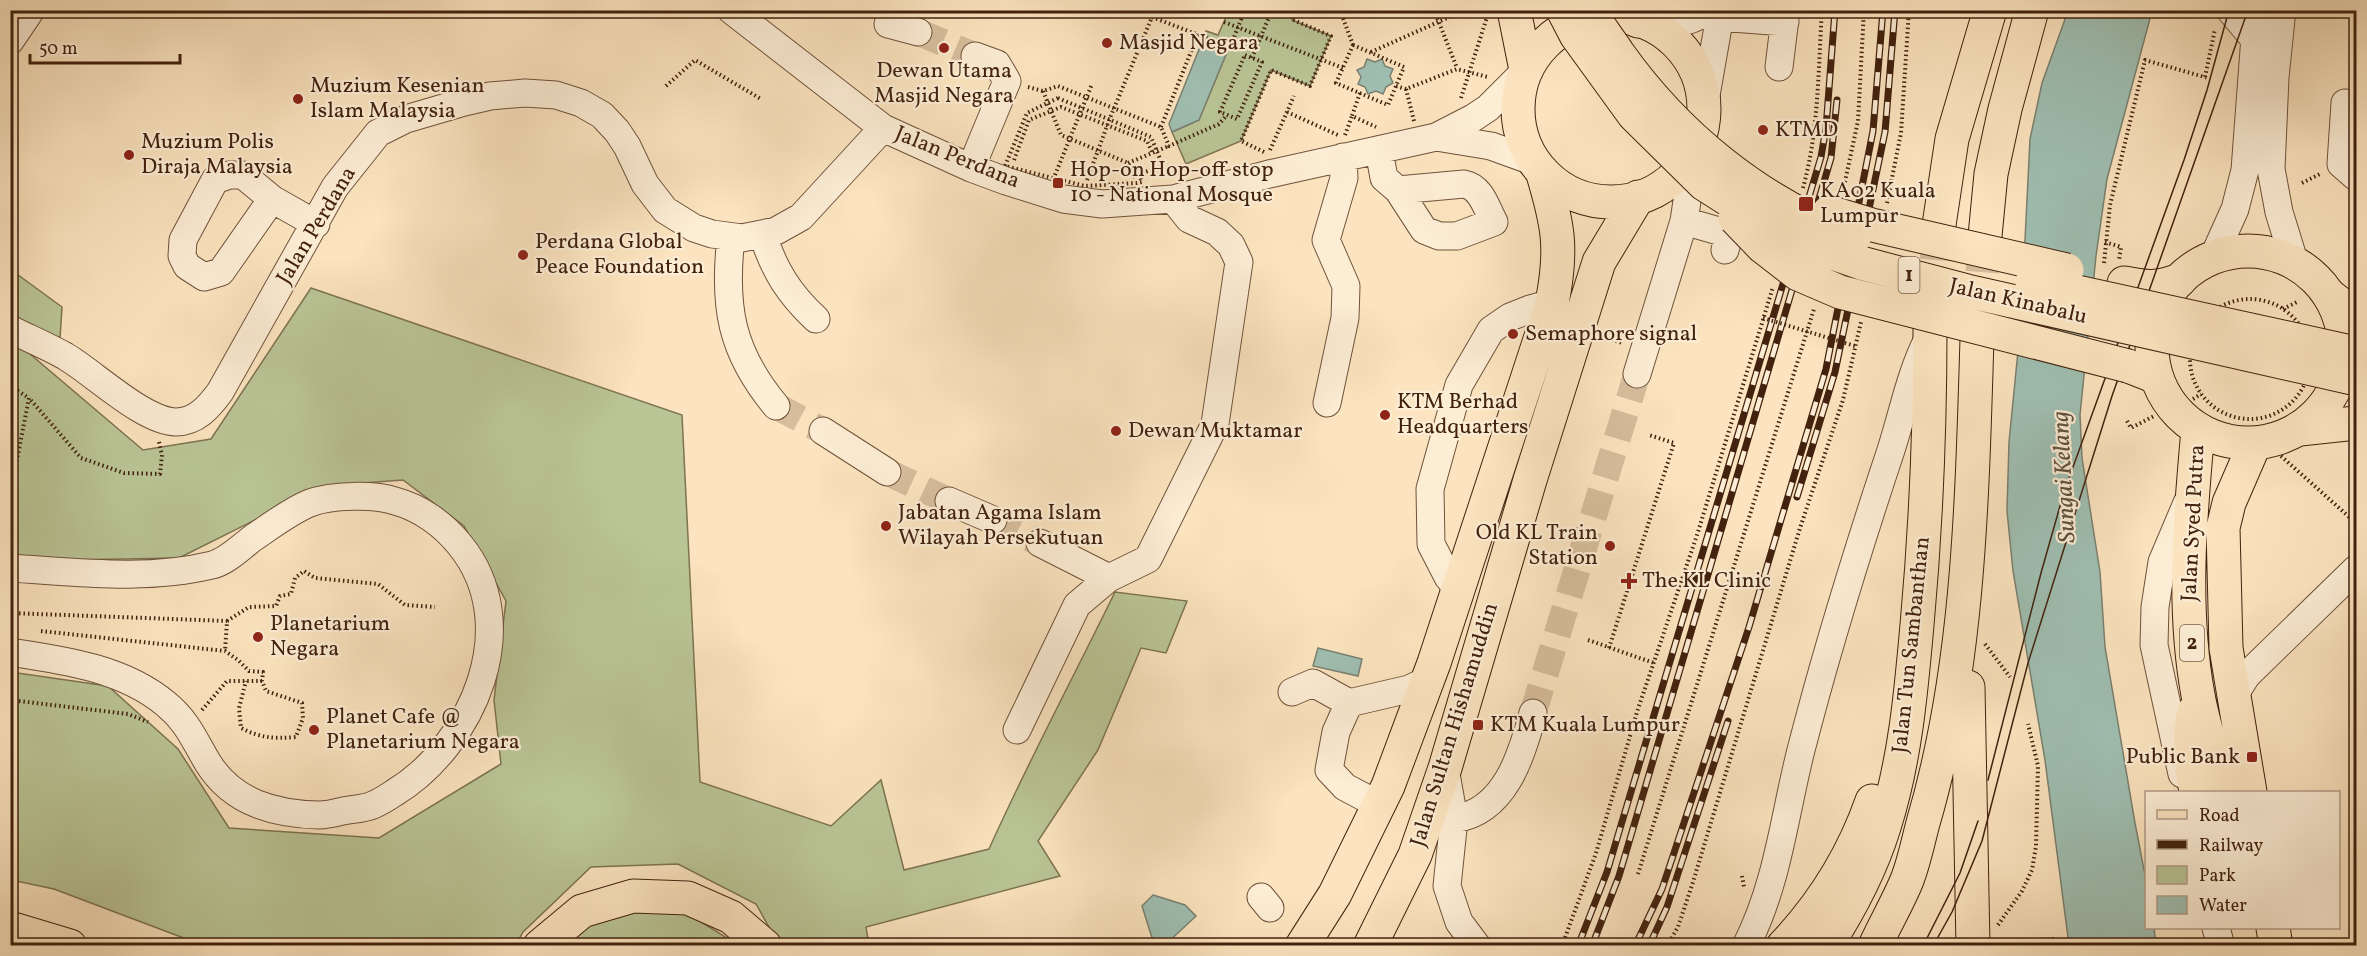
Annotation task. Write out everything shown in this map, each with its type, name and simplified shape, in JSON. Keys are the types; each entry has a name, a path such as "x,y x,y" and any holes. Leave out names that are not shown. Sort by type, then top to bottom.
{"main road":[{"path":"1514,10 1526,70"},
{"name":"Jalan Kinabalu","path":"1563,10 1576,35 1634,115 1704,184 1770,226 1815,247 1861,263 1967,291 2356,379"},
{"name":"Jalan Kinabalu","path":"1590,10 1636,78 1664,111 1752,189 1824,227 1874,246 2356,353"},
{"path":"1939,225 1952,139 1990,10"},
{"path":"1985,236 1991,174 2005,109 2032,10"},
{"path":"1605,16 1640,19 1670,37 1684,50 1702,83 1705,101 1703,128 1694,153 1670,180 1638,197 1610,202 1577,195 1558,185 1538,167 1525,146 1519,127 1517,109 1519,92 1526,70 1545,43 1573,24 1605,16"},
{"name":"Jalan Sultan Hishamuddin","path":"1302,945 1335,894 1379,805 1428,680 1552,303 1558,271 1558,228 1538,167"},
{"path":"1704,184 1763,247 1798,274 1840,292 2142,371 2173,407 2196,415 2226,441 2268,450 2279,439 2300,429 2324,406 2334,392 2343,368 2345,343 2340,318 2330,295"},
{"path":"1752,189 1872,225 2115,269 2146,288 2159,288 2180,280"},
{"name":"Jalan Sultan Hishamuddin","path":"1370,945 1414,855 1445,768 1527,491 1599,262 1611,238 1638,197"},
{"path":"2142,371 2152,356 2153,335 2158,315 2167,296 2190,271 2213,258 2233,253 2255,252 2276,255 2314,277 2330,295 2356,316"},
{"name":"Jalan Tun Sambanthan","path":"1826,945 1844,917 1874,855 1894,790 1910,711 1923,559 1930,332"},
{"name":"Jalan Tun Sambanthan","path":"1875,945 1906,880 1932,792 1948,718 1966,575 1977,339"},
{"name":"Jalan Syed Putra","path":"2196,415 2189,554 2190,617 2198,696 2223,791"},
{"path":"2300,429 2356,423"},
{"name":"Jalan Syed Putra","path":"2250,791 2226,648 2223,528 2229,503 2268,450"},
{"path":"1783,945 1820,902 1869,812 1882,776 1892,730 1908,622 1923,559"},
{"path":"1966,575 1987,939"},
{"path":"2196,791 2190,759 2190,731 2198,696"},
{"path":"540,945 582,911 633,896 688,898 731,917 765,945"},
{"path":"10,928 70,945"},
{"path":"2252,929 2254,945"},
{"path":"2273,929 2276,945"}],"street":[{"path":"10,41 31,10"},
{"path":"731,10 883,128"},
{"path":"2213,258 2235,209 2245,170 2257,10"},
{"path":"2282,10 2275,77 2271,169 2279,212 2295,264"},
{"path":"1705,101 1716,13"},
{"path":"1640,19 1678,24 1716,13 1785,16 1779,67"},
{"path":"2223,19 2255,40"},
{"path":"888,24 918,32"},
{"path":"971,168 1007,81 997,64 975,56"},
{"name":"Jalan Perdana","path":"155,418 176,422 191,419 207,409 220,392 336,187 378,133 406,119 464,102 490,96 525,93 556,95 581,103 602,115 617,131 627,146 645,184 665,210 694,228 731,237 763,235 776,231 801,217 883,128 971,168 1063,199 1102,204 1138,193 1173,199 1272,160 1344,142 1375,140 1473,118 1488,108 1526,70"},
{"path":"2345,103 2341,164 2356,177"},
{"name":"Jalan Perdana","path":"1430,128 1491,146 1538,167"},
{"path":"1375,140 1382,174 1398,190"},
{"path":"1327,403 1345,318 1346,286 1326,240 1344,178 1344,142"},
{"path":"1637,374 1684,220 1694,153"},
{"path":"1684,220 1727,242 1752,189"},
{"path":"272,199 316,224"},
{"path":"1017,730 1077,605 1109,578 1148,559 1215,424 1239,262 1231,245 1217,232 1189,219 1173,199"},
{"path":"763,235 770,259 782,282 797,302 816,319"},
{"path":"731,237 728,305 731,323 751,373 776,406"},
{"path":"1458,590 1448,577 1431,544 1430,489 1459,385 1491,330 1510,317 1552,303"},
{"path":"10,329 66,356 155,418"},
{"path":"1746,945 1768,895 1801,752 1856,555 1894,441 1918,357 1930,332"},
{"path":"823,431 887,472"},
{"path":"2186,791 2154,645 2155,607 2162,562 2193,490"},
{"path":"10,568 165,574 217,564 275,522 312,502 357,496 394,500 424,513 450,532 470,558 484,592 491,629 484,674 471,708 447,747 415,780 373,806 322,815 272,811 234,793 209,765 190,729 167,705 144,688 96,669 10,652"},
{"path":"949,501 993,520"},
{"path":"1040,543 1109,578"},
{"path":"2233,697 2247,675 2356,569"},
{"path":"1292,692 1313,683 1349,703 1409,689 1428,680"},
{"path":"1349,703 1336,732 1329,770 1345,787 1379,805"},
{"path":"1454,819 1472,815 1486,806 1500,792 1518,765 1533,713"},
{"path":"1445,768 1454,819 1447,886 1459,922 1477,945"},
{"path":"2217,929 2221,945"}],"path":[{"path":"1084,188 1152,17 1230,47 1245,10"},
{"path":"1252,58 1272,10"},
{"path":"1294,96 1272,160 1241,141 1271,70 1310,86 1322,59 1331,36 1292,20 1295,10"},
{"path":"1340,10 1353,45 1336,83 1388,105 1404,67 1353,45"},
{"path":"1434,10 1457,69"},
{"path":"1370,52 1466,10"},
{"path":"1460,102 1489,10"},
{"path":"1802,196 1816,119 1822,10"},
{"path":"1842,194 1858,121 1864,10"},
{"path":"1884,214 1901,133 1909,10"},
{"path":"2115,269 2105,242 2110,205 2145,60 2207,77 2223,19"},
{"path":"1224,22 1343,68"},
{"path":"1169,146 1161,127 1198,34"},
{"path":"1245,55 1252,58 1262,62 1237,119 1220,112 1245,55"},
{"path":"666,86 695,60 761,99"},
{"path":"1395,86 1406,89 1457,69 1479,75"},
{"path":"1007,81 1043,91 1058,86 1161,127"},
{"path":"1052,182 1092,84"},
{"path":"1406,89 1414,121"},
{"path":"1043,91 1061,135 1128,163 1219,124 1227,115"},
{"path":"1287,112 1344,142 1360,93"},
{"path":"1058,98 1151,137 1163,166 1139,174 1142,182 1138,193 1084,188 1052,182 1005,166 1027,113 1058,98"},
{"path":"1021,140 1029,120 1061,107 1147,141 1152,152"},
{"path":"1352,116 1381,129 1375,140"},
{"path":"1403,124 1414,121 1430,128"},
{"path":"1128,163 1138,193"},
{"path":"2105,242 2121,247 2115,269"},
{"path":"1562,945 1596,853 1637,712 1698,532 1774,283"},
{"path":"2283,309 2297,302"},
{"path":"1638,874 1815,304"},
{"path":"1667,945 1678,927 1693,882 1800,528 1843,400 1863,313"},
{"path":"1763,318 1855,346"},
{"path":"10,387 29,398 81,458 124,473 160,474 162,455 155,418"},
{"path":"2196,415 2201,394"},
{"path":"10,476 14,475 29,398"},
{"path":"2127,421 2131,428 2154,416"},
{"path":"1609,648 1674,443 1649,435"},
{"path":"2268,450 2356,523"},
{"path":"10,613 227,621 249,607 276,606 280,596 291,594 296,578 304,571 315,578 378,584 405,605 435,607"},
{"path":"225,651 227,621"},
{"path":"33,630 225,651 249,671 263,672 262,681 266,691 302,703 303,718 296,736 275,739 253,734 241,728 239,708 246,681"},
{"path":"1588,640 1654,663"},
{"path":"1983,641 2010,677"},
{"path":"201,709 227,681 262,681"},
{"path":"10,700 128,714 158,726"},
{"path":"1987,939 2022,891 2032,870 2036,846 2038,766 2028,724"},
{"path":"1987,939 2053,939 2054,945"}],"green space":[{"path":"1229,10 1295,11 1292,20 1331,36 1310,86 1271,70 1241,141 1186,164 1172,132 1199,120 1227,52 1202,41 1206,31 1218,35"},
{"path":"10,269 62,307 60,338 11,317"},
{"path":"311,288 682,415 700,782 831,826 881,780 904,870 989,849 1115,592 1187,601 1166,653 1141,648 1098,750 1038,841 1060,876 866,927 869,945 779,945 756,904 678,864 591,867 523,932 516,945 202,945 54,889 11,880 11,672 108,686 178,749 229,828 379,838 501,764 494,700 506,601 464,526 403,480 323,486 179,558 11,561 10,342 17,343 143,450 211,439"},
{"path":"616,908 679,908 737,945 560,946 568,933"}],"water":[{"name":"Sungai Kelang","path":"2068,11 2152,11 2107,179 2096,256 2080,415 2082,458 2100,572 2105,647 2145,875 2145,929 2154,929 2156,945 2069,945 2045,760 2013,571 2007,511 2009,442 2021,321 2030,139 2042,83"},
{"path":"1202,42 1227,52 1199,120 1172,132 1169,124"},
{"path":"1367,59 1375,62 1382,59 1385,66 1393,69 1390,76 1393,83 1386,87 1383,94 1376,91 1368,94 1365,87 1358,84 1361,77 1357,70 1364,67"},
{"path":"1318,648 1362,659 1358,676 1313,666"},
{"path":"1153,895 1185,905 1196,916 1165,945 1157,945 1153,941 1142,906"}],"tunnel":[{"path":"918,32 975,56"},
{"path":"1932,309 1939,225"},
{"path":"1978,321 1985,236"},
{"path":"1533,713 1637,374"},
{"path":"776,406 823,431"},
{"path":"887,472 949,501"},
{"path":"993,520 1040,543"}],"tram line":[{"path":"1988,780 2064,492 2184,160 2207,90 2229,10"},
{"path":"1933,946 1952,912 1982,841 2028,663 2112,396 2248,10"},
{"path":"1923,946 1960,873 1978,821"}],"railway":[{"path":"1578,946 1607,872 1821,157 1826,128 1835,10"},
{"path":"1635,946 1662,889 1749,627 1826,369 1873,131 1883,10"},
{"path":"1797,497 1835,372 1885,132 1895,10"},
{"path":"1592,946 1619,876 1831,158 1837,100"},
{"path":"1649,946 1667,907 1728,721"}],"place":[{"name":"Masjid Negara","path":"1107,43"},
{"name":"Dewan Utama Masjid Negara","path":"944,48"},
{"name":"Muzium Kesenian Islam Malaysia","path":"298,99"},
{"name":"KTMD","path":"1763,130"},
{"name":"Muzium Polis Diraja Malaysia","path":"129,155"},
{"name":"Hop-on Hop-off stop 10 - National Mosque","path":"1058,183"},
{"name":"KA02 Kuala Lumpur","path":"1806,204"},
{"name":"Perdana Global Peace Foundation","path":"523,255"},
{"name":"Semaphore signal","path":"1513,334"},
{"name":"KTM Berhad Headquarters","path":"1385,415"},
{"name":"Dewan Muktamar","path":"1116,431"},
{"name":"Jabatan Agama Islam Wilayah Persekutuan","path":"886,526"},
{"name":"Old KL Train Station","path":"1610,546"},
{"name":"The KL Clinic","path":"1629,581"},
{"name":"Planetarium Negara","path":"258,637"},
{"name":"KTM Kuala Lumpur","path":"1478,725"},
{"name":"Planet Cafe @ Planetarium Negara","path":"314,730"},
{"name":"Public Bank","path":"2252,757"}]}
